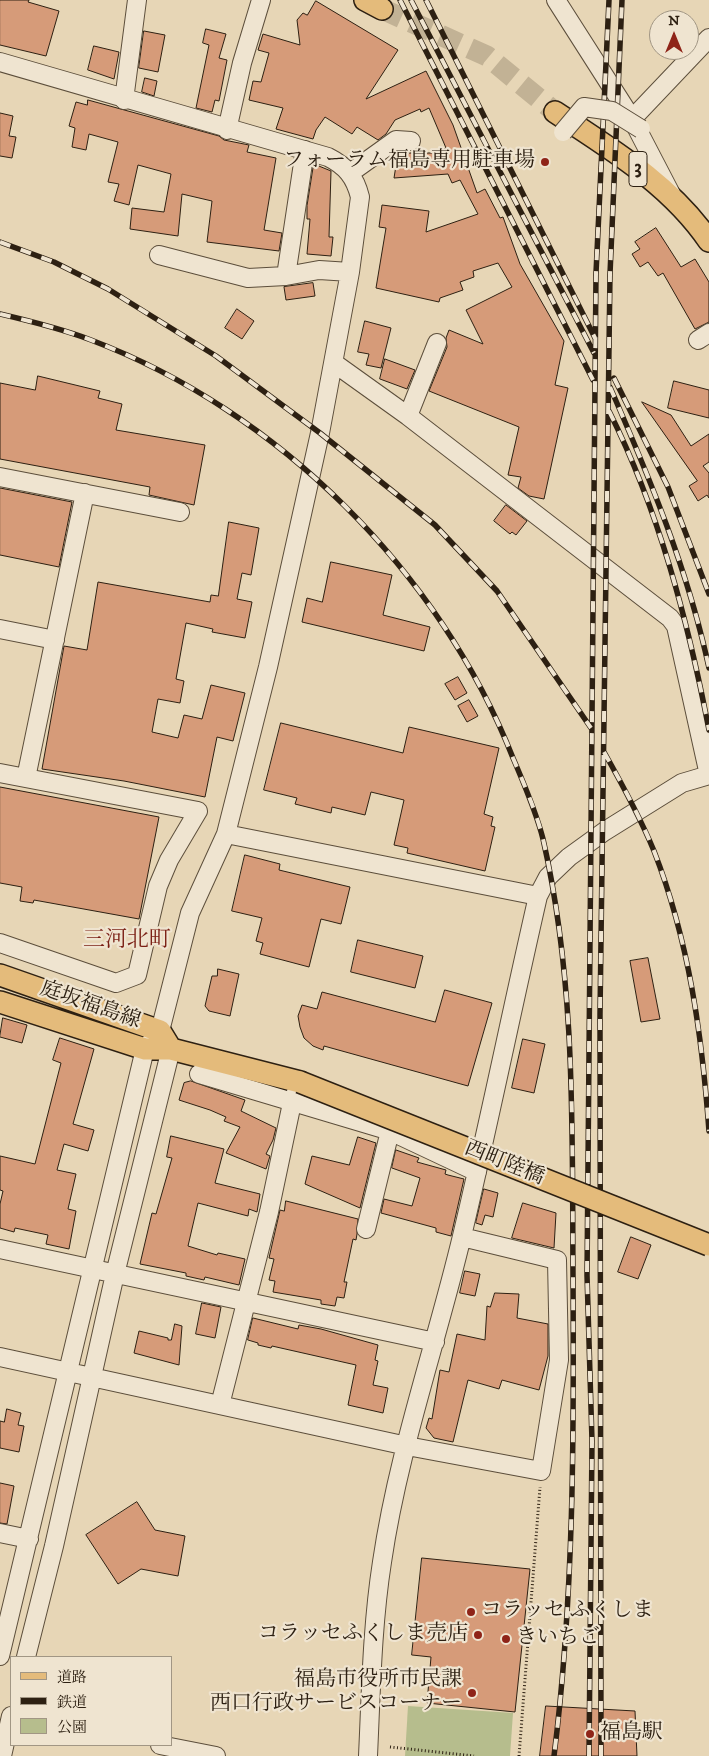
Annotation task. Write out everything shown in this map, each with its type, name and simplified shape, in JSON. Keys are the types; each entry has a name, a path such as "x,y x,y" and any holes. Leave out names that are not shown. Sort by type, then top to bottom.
{"main road":[{"name":"3","path":"554,112 624,158 702,221 709,241"},
{"name":"庭坂福島線","path":"0,975 160,1031 171,1049"},
{"name":"庭坂福島線","path":"0,1004 145,1049 171,1049 300,1082"},
{"name":"西町陸橋","path":"300,1082 709,1245"}],"street":[{"path":"124,100 137,0"},
{"path":"227,130 242,63 261,0"},
{"path":"557,1 637,124 673,197"},
{"path":"637,124 709,38"},
{"path":"0,62 227,130 305,150 342,164 357,183 360,197 350,272 334,363 268,667 226,834 190,913 160,1031 145,1049 0,1656"},
{"path":"563,132 584,107 612,111 637,124"},
{"path":"350,173 396,140 411,141"},
{"path":"286,276 305,150"},
{"path":"159,256 248,278 286,276 319,270 350,272"},
{"path":"408,416 437,343"},
{"path":"334,363 408,416 670,618 676,626 709,775 682,783 604,831 569,857 548,876 538,896 462,1237 407,1446 382,1562 368,1756"},
{"path":"0,477 180,512"},
{"path":"26,778 85,493"},
{"path":"0,630 55,640"},
{"path":"0,773 198,811 170,860 158,886 137,975 116,983 0,943"},
{"path":"226,834 538,896"},
{"path":"26,1656 54,1546 115,1274 171,1049"},
{"path":"199,1074 390,1132 477,1172"},
{"path":"220,1405 246,1303 292,1103 300,1082"},
{"path":"366,1229 390,1132"},
{"path":"0,1357 407,1446 541,1471 559,1360 557,1260 462,1237"},
{"path":"0,1249 435,1342"},
{"path":"0,1533 29,1539"},
{"path":"2,1756 10,1720"},
{"path":"162,1746 176,1752 216,1756"}],"path":[{"path":"519,1756 541,1471"},
{"path":"390,1746 474,1756"}],"green space":[{"path":"408,1706 513,1713 510,1756 405,1756"}],"building":[{"path":"0,0 29,0 28,2 59,11 46,56 0,45"},
{"path":"316,1 398,50 366,99 426,71 453,125 477,193 485,189 500,218 503,217 520,264 564,341 555,385 568,388 544,499 529,496 518,488 521,477 508,475 519,427 429,391 447,347 446,338 449,330 483,344 466,310 512,287 498,263 473,271 474,277 460,282 463,290 440,298 439,302 376,288 386,228 379,227 382,205 429,211 426,232 478,214 460,180 452,183 448,174 394,178 398,153 432,153 446,148 429,108 421,112 420,109 395,120 386,134 378,140 357,127 352,134 325,117 316,130 313,139 276,129 283,108 249,100 253,81 261,82 269,53 258,50 263,34 300,45 297,20 303,13 307,15"},
{"path":"206,29 226,34 219,58 227,60 219,101 215,100 212,112 196,108 209,45 203,43"},
{"path":"144,31 165,35 158,72 139,68"},
{"path":"94,46 119,52 114,79 88,70"},
{"path":"145,78 157,81 154,96 142,92"},
{"path":"88,100 219,136 224,140 249,145 247,152 276,158 264,230 282,233 279,251 207,242 212,201 182,194 178,236 130,229 132,208 164,212 171,174 138,165 129,205 114,201 119,184 108,182 118,142 89,134 86,150 72,147 75,128 69,126 76,102 87,105"},
{"path":"0,113 13,116 9,136 16,137 12,158 0,156"},
{"path":"314,164 331,171 329,237 333,237 331,256 307,254 310,219 307,219 307,206"},
{"path":"656,228 681,267 695,259 709,282 709,322 695,329 663,273 658,276 648,262 640,267 632,254 640,249 635,242"},
{"path":"313,283 315,296 286,300 284,287"},
{"path":"237,309 254,321 242,339 225,328"},
{"path":"365,321 391,328 381,368 366,365 369,354 358,352"},
{"path":"385,359 415,370 407,389 380,379"},
{"path":"38,376 100,391 98,398 122,404 116,430 205,445 194,505 149,495 150,487 0,459 0,383 35,390"},
{"path":"674,381 709,390 709,418 668,408"},
{"path":"642,402 671,415 691,446 709,434 709,462 703,466 709,473 709,498 707,495 698,501 689,486 697,481"},
{"path":"0,488 72,502 59,567 0,555"},
{"path":"506,505 527,521 516,535 512,532 510,534 494,521"},
{"path":"229,522 259,528 251,575 242,573 237,599 252,602 245,638 212,632 213,629 186,623 176,679 184,681 180,703 158,699 152,732 178,738 184,715 202,719 211,685 245,693 233,741 217,737 205,797 124,781 42,769 64,646 87,650 98,582 210,602 211,595 218,596"},
{"path":"331,562 392,575 383,615 430,627 424,651 302,622 307,598 322,602"},
{"path":"458,677 467,693 455,700 445,684"},
{"path":"469,700 478,716 467,722 458,706"},
{"path":"281,723 403,753 409,727 499,748 484,814 493,817 491,826 495,827 485,871 407,853 408,848 394,845 404,800 371,792 365,815 332,807 331,813 295,804 297,798 264,790"},
{"path":"0,787 159,817 139,919 34,900 33,903 20,901 22,887 0,883"},
{"path":"245,855 280,864 279,870 350,887 341,924 321,919 309,967 260,954 263,943 256,941 262,918 232,911"},
{"path":"358,940 423,956 415,988 351,972"},
{"path":"648,958 660,1019 641,1022 630,961"},
{"path":"218,969 239,974 230,1016 209,1011 205,1006 212,976 217,976"},
{"path":"445,990 492,1003 468,1086 324,1046 323,1050 313,1046 304,1038 300,1027 298,1016 302,1005 317,1009 322,992 435,1022"},
{"path":"3,1018 27,1025 22,1043 0,1037"},
{"path":"60,1038 94,1049 73,1124 94,1130 88,1151 64,1144 57,1170 76,1174 68,1209 76,1211 69,1249 46,1244 48,1235 15,1228 14,1232 0,1228 0,1204 3,1191 0,1190 0,1156 35,1164 61,1063 53,1060"},
{"path":"523,1039 545,1044 534,1093 512,1088"},
{"path":"191,1081 245,1100 241,1111 276,1128 273,1140 266,1154 270,1156 266,1169 226,1153 240,1127 224,1121 226,1117 179,1100 184,1083"},
{"path":"171,1136 224,1149 215,1183 260,1194 257,1212 249,1209 248,1216 198,1203 188,1246 217,1255 218,1253 245,1259 239,1285 205,1277 204,1280 186,1276 186,1273 140,1264 152,1213 156,1214 172,1158 167,1157"},
{"path":"358,1137 376,1143 360,1208 305,1184 312,1156 349,1165"},
{"path":"396,1150 419,1158 417,1162 446,1170 445,1174 464,1179 451,1236 436,1232 436,1228 381,1213 384,1199 412,1206 420,1178 392,1168"},
{"path":"484,1189 498,1193 493,1217 485,1215 482,1225 476,1223"},
{"path":"286,1201 358,1219 356,1240 353,1239 344,1282 347,1282 344,1298 337,1297 335,1306 321,1304 321,1300 273,1292 275,1281 269,1280 274,1259 269,1258 280,1210 284,1211"},
{"path":"523,1203 556,1213 554,1248 512,1238"},
{"path":"631,1237 651,1245 638,1279 618,1272"},
{"path":"465,1271 480,1274 475,1296 460,1293"},
{"path":"495,1293 519,1294 517,1318 548,1324 548,1356 539,1390 502,1380 499,1389 468,1380 453,1442 434,1438 426,1428 429,1418 432,1419 440,1370 449,1372 457,1334 485,1340 487,1306 490,1307"},
{"path":"202,1303 221,1307 215,1338 196,1334"},
{"path":"253,1318 298,1329 299,1325 321,1329 378,1345 375,1360 378,1361 373,1385 388,1388 383,1413 348,1405 356,1365 272,1346 271,1348 258,1345 258,1343 248,1340"},
{"path":"175,1324 182,1326 179,1365 134,1353 139,1331 171,1340"},
{"path":"7,1409 21,1413 18,1425 24,1426 19,1452 0,1448 0,1421 4,1422"},
{"path":"0,1483 14,1486 7,1524 0,1523"},
{"path":"137,1502 155,1530 185,1536 178,1576 141,1569 118,1584 86,1535"},
{"name":"コラッセ ふくしま","path":"422,1558 530,1569 515,1712 427,1703 431,1657 412,1655"},
{"name":"福島駅","path":"546,1706 635,1711 637,1756 540,1756"}],"tunnel":[{"path":"382,9 487,56 555,112"}],"railway":[{"path":"400,0 593,380"},
{"path":"411,0 594,353"},
{"path":"426,0 595,338"},
{"path":"589,1756 592,1441 587,1275 596,273 609,0"},
{"path":"601,1756 600,1014 610,274 622,0"},
{"path":"0,242 54,262 108,289 216,356 320,433 435,525 497,591 591,728"},
{"path":"0,314 80,336 160,371 226,409 287,454 345,506 397,563 443,624 482,690 530,798 543,839 554,893 567,1001 572,1110 573,1456 566,1636 554,1756"},
{"path":"614,378 668,487 709,594"},
{"path":"610,387 667,525 690,596 709,668"},
{"path":"609,411 643,488 670,567 692,648 709,730"},
{"path":"604,752 649,838 676,919 685,954 698,1024 709,1131"}],"place":[{"name":"フォーラム福島専用駐車場","path":"545,162"},
{"name":"コラッセ ふくしま","path":"471,1612"},
{"name":"コラッセふくしま売店","path":"478,1635"},
{"name":"きいちご","path":"506,1639"},
{"name":"福島市役所市民課 西口行政サービスコーナー","path":"472,1693"},
{"name":"福島駅","path":"590,1734"}],"district":[{"name":"三河北町","path":"127,941"}]}
